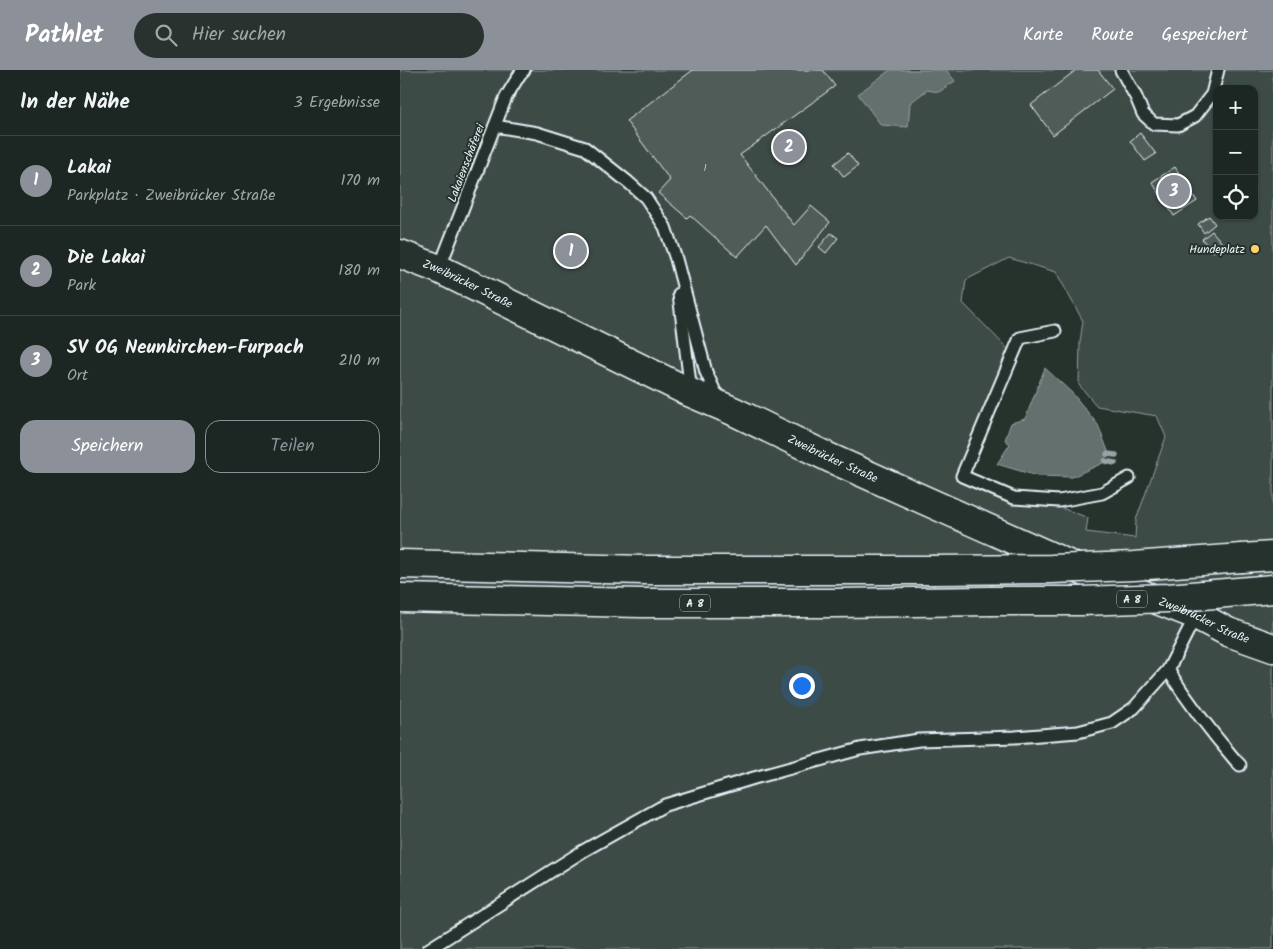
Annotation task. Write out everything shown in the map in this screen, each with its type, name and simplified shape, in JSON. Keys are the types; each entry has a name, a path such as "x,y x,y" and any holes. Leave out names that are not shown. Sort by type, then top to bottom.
{"main road":[{"name":"Zweibrücker Straße","path":"400,254 439,268 830,458 1090,574 1196,615 1228,632 1273,648"},
{"path":"400,564 646,570 1051,569 1134,566 1273,556"},
{"name":"A 8","path":"400,598 641,603 836,603 1168,598 1273,589"}],"lane":[{"name":"Lakaienschäferei","path":"439,268 506,97 524,70"},
{"path":"1121,70 1143,114 1154,124 1178,125 1195,116 1212,94 1218,70"},
{"path":"495,126 537,133 585,148 646,198 664,227 676,259 706,372 715,392 734,411"},
{"path":"676,259 691,392"},
{"path":"1055,331 1020,338 962,476 1014,498 1059,501 1102,493 1129,478"},
{"path":"430,949 583,851 664,805 860,749 919,740 1015,737 1078,732 1112,723 1134,708 1168,670 1196,615"},
{"path":"1168,670 1205,724 1240,765"}],"shaded area":[{"path":"400,70 1273,70 1273,949 400,949","holes":["1009,258 1056,272 1083,321 1080,342 1079,385 1097,406 1157,416 1166,437 1136,520 1135,538 1086,532 1088,518 975,480 964,457 1005,381 1008,349 963,303 966,280"]},
{"path":"890,70 946,70 955,81 939,92 927,90 910,103 908,127 881,125 858,94"},
{"path":"1045,368 1073,394 1098,425 1108,451 1105,462 1072,477 1037,476 997,464 1010,444 1005,440 1011,423 1025,419"}],"building":[{"path":"693,70 823,70 835,86 740,155 794,225 811,206 830,222 796,265 766,225 737,257 690,215 687,218 658,193 670,180 626,121"},
{"path":"1076,70 1098,70 1113,89 1053,135 1031,105"},
{"path":"1140,133 1156,154 1145,161 1130,141"},
{"path":"848,153 858,166 844,177 834,164"},
{"path":"1175,167 1197,201 1174,216 1152,182"},
{"path":"1209,216 1215,224 1204,233 1198,224"},
{"path":"1212,231 1223,244 1213,252 1202,239"},
{"path":"831,233 838,238 826,253 819,247"}],"waterway":[{"path":"1107,454 1116,455"},
{"path":"1105,461 1115,463"}],"place":[{"name":"Die Lakai","path":"789,147"},
{"name":"SV OG Neunkirchen-Furpach","path":"1174,191"},
{"name":"Hundeplatz","path":"1255,249"},
{"name":"Lakai","path":"571,251"}]}
